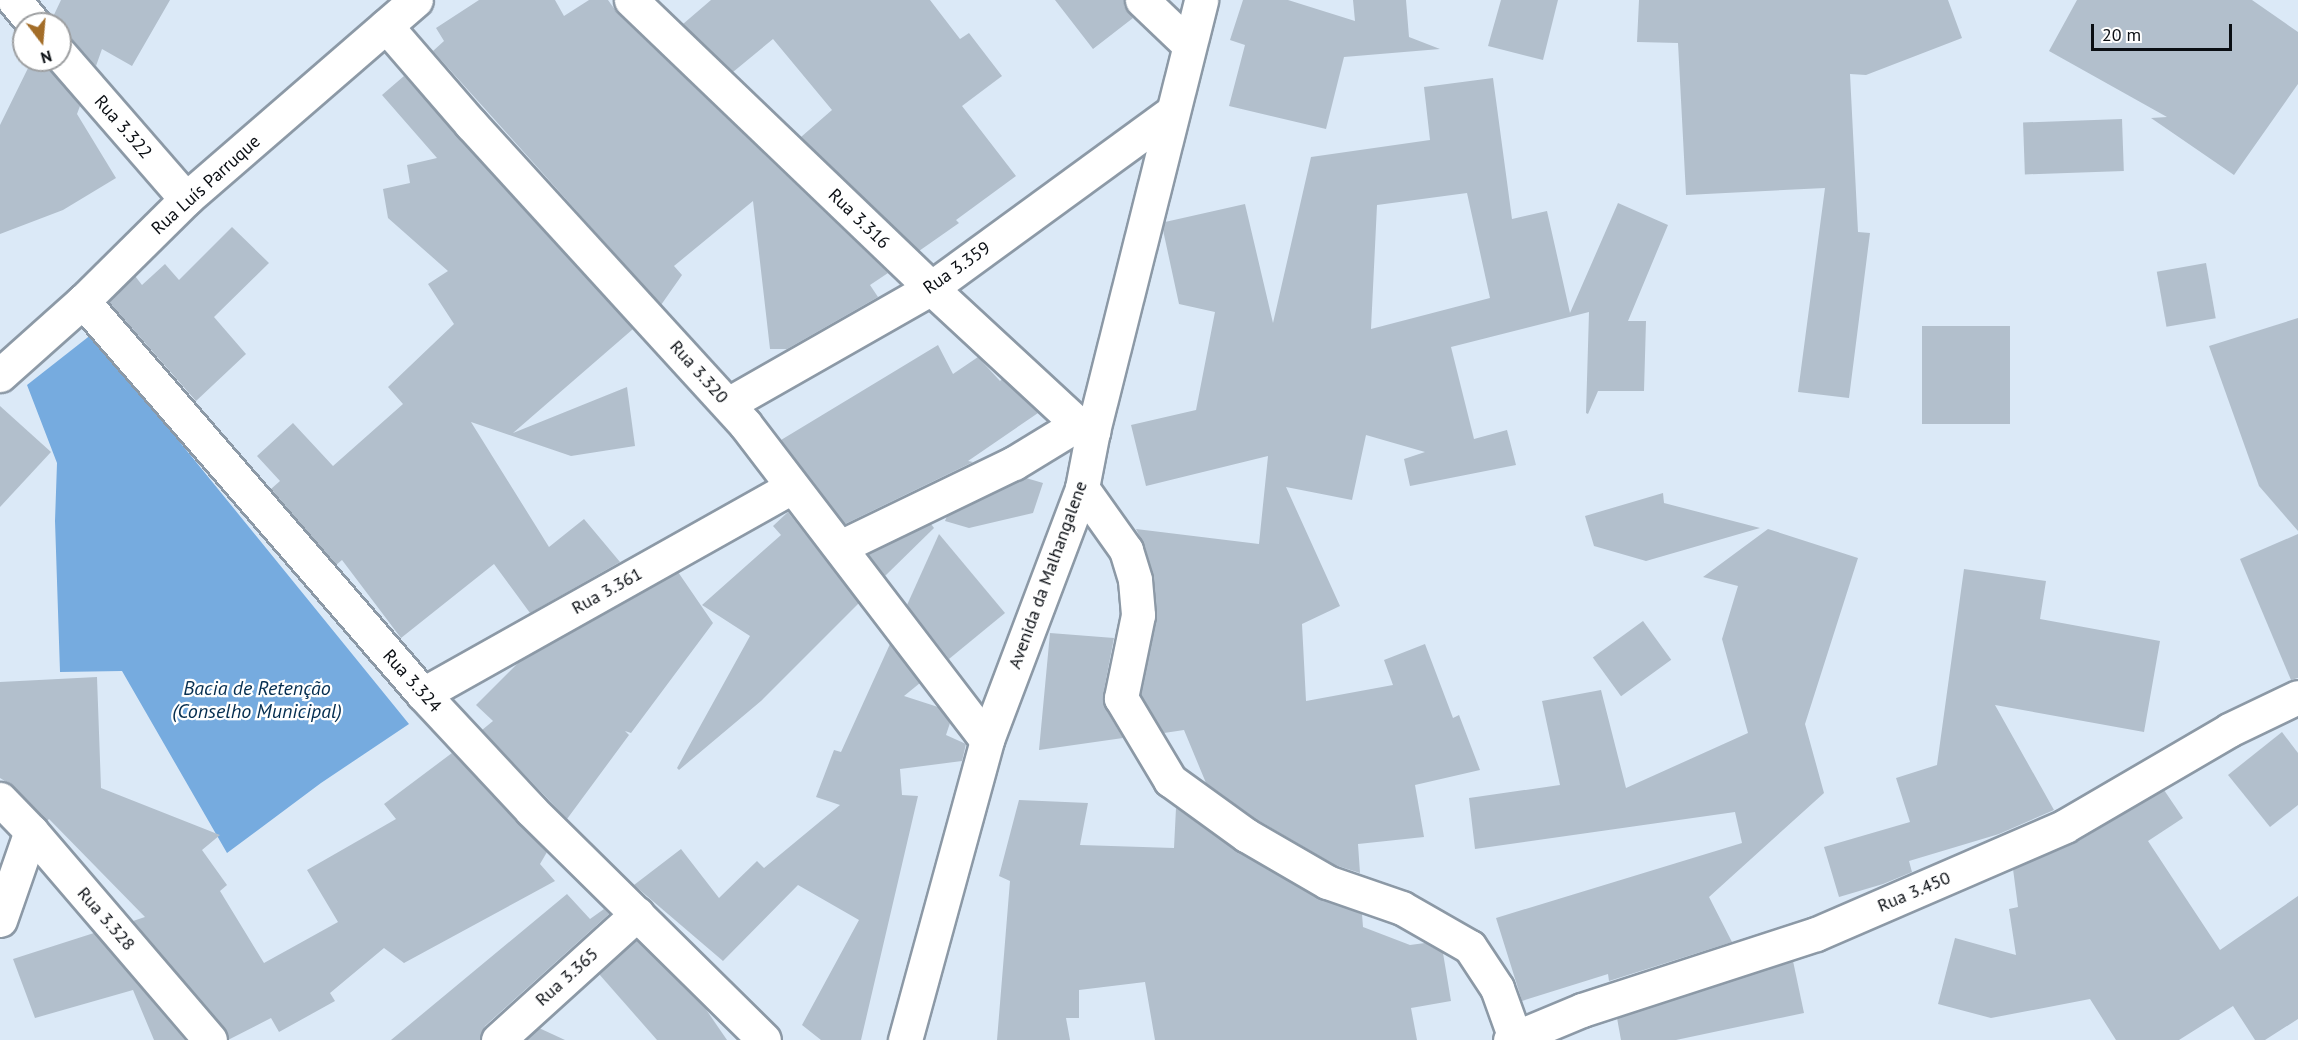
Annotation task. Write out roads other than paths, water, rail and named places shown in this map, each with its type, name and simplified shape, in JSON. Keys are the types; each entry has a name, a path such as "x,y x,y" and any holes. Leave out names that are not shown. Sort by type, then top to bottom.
{"street":[{"path":"14,0 24,12"},
{"name":"Rua Luís Parruque","path":"0,375 83,301 186,199 416,0"},
{"name":"Rua 3.316","path":"631,0 931,288 1085,427"},
{"path":"1142,0 1188,44"},
{"name":"Avenida da Malhangalene","path":"905,1040 987,740 1082,488 1085,427 1201,0"},
{"name":"Rua 3.320","path":"386,26 471,124 728,404 987,740"},
{"name":"Rua 3.322","path":"72,68 186,199"},
{"name":"Rua 3.359","path":"728,404 931,288 1172,111"},
{"name":"Rua 3.324","path":"83,301 423,694 531,810 764,1040"},
{"path":"840,548 1085,427"},
{"name":"Rua 3.361","path":"423,694 792,487"},
{"path":"1082,488 1126,550 1135,580 1138,615 1121,698 1170,780 1246,835 1327,882 1402,908 1470,947 1497,988 1514,1039"},
{"name":"Rua 3.450","path":"1514,1039 1582,1010 1816,934 2044,836 2229,730 2298,697"},
{"name":"Rua 3.328","path":"0,799 31,831 210,1040"},
{"path":"0,920 31,831"},
{"name":"Rua 3.365","path":"498,1040 637,914"}],"water":[{"name":"Bacia de Retenção (Conselho Municipal)","path":"92,334 409,724 321,783 227,853 122,671 60,672 55,521 57,463 27,385"}]}
